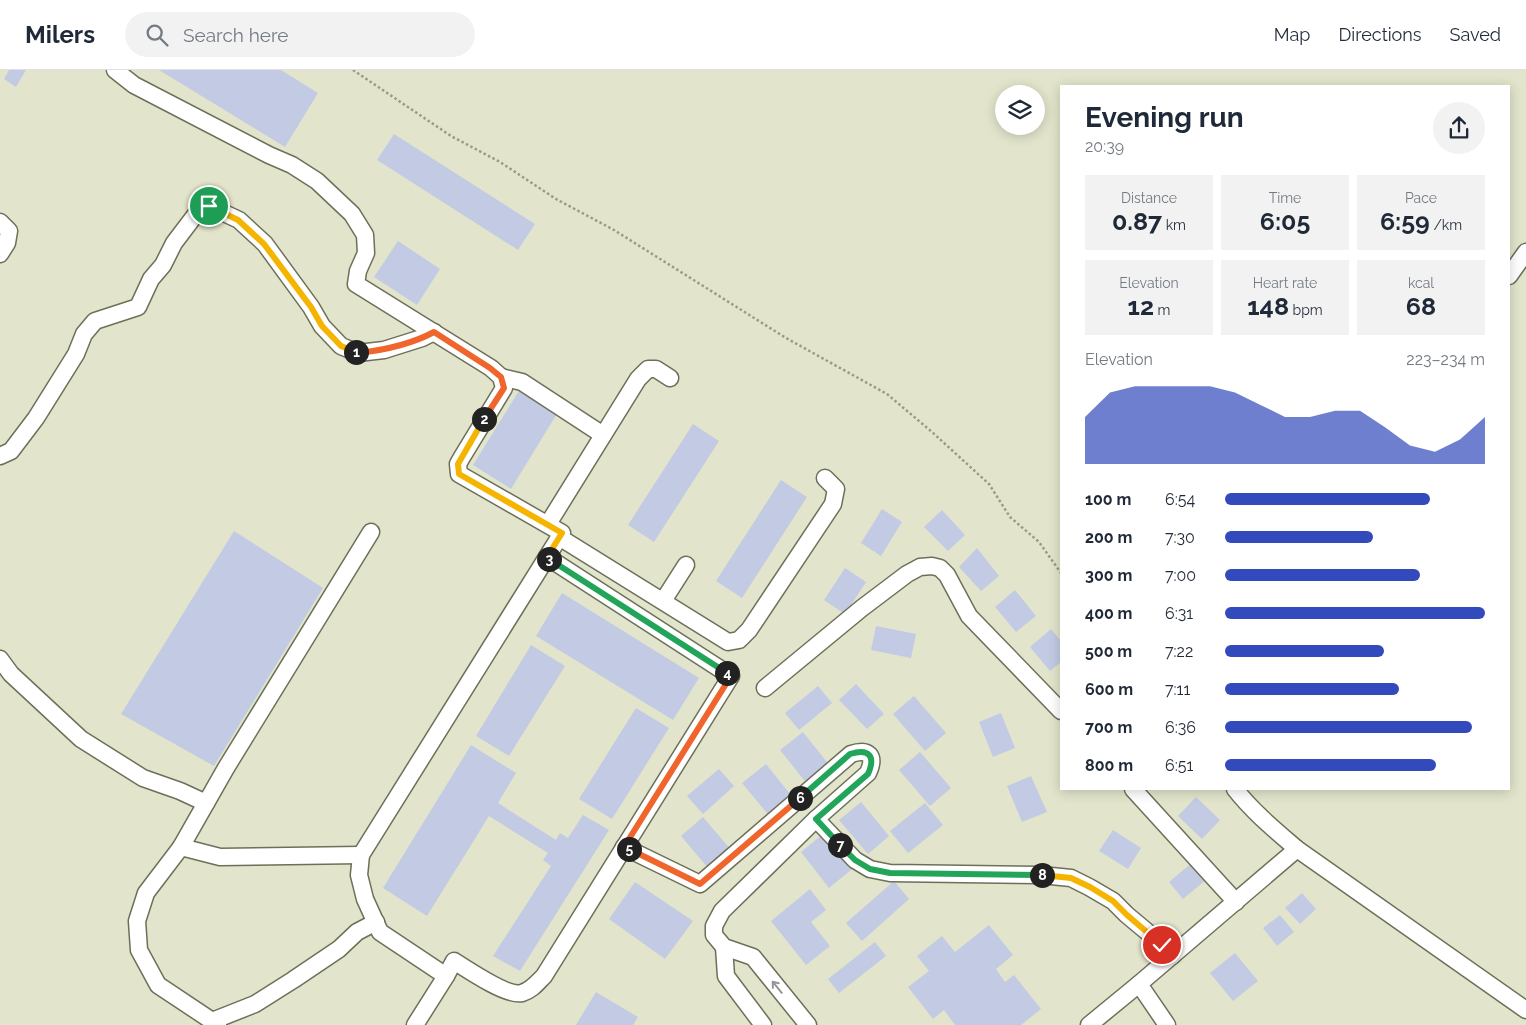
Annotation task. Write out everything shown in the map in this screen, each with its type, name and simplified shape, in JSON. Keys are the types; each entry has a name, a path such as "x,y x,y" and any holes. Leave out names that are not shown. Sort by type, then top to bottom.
{"street":[{"path":"115,70 134,85 292,165 317,181 352,214 365,235 366,253 358,271 356,284 434,332 501,377 522,382 603,435"},
{"path":"0,456 11,450 36,418 76,354 84,334 95,321 138,307 151,279 163,265 174,243 196,214 209,206 238,220 264,244 311,307 322,326 341,346 358,353 384,350 422,338 434,332"},
{"path":"0,222 9,231 7,244 0,254"},
{"path":"1510,275 1526,252"},
{"path":"548,524 638,379 648,369 656,369 670,378"},
{"path":"446,976 380,932 365,899 359,875 361,855 562,533 459,474 458,464 504,388 501,377"},
{"path":"559,537 728,642 739,640 749,630 833,504 836,489 825,478"},
{"path":"371,532 231,760 181,847 146,893 137,921 139,950 158,985 215,1023 255,1004 294,980 339,949 357,932 376,922"},
{"path":"415,1025 454,961 508,993 520,994 532,989 544,976 731,676 547,557"},
{"path":"663,601 686,565"},
{"path":"765,688 862,608 907,574 920,567 932,566 940,568 947,575 969,616 1060,710"},
{"path":"0,658 11,674 81,738 143,778 180,791 206,803"},
{"path":"624,847 700,884 850,754 859,751 870,755 872,764 868,774 816,819 722,910 714,926 714,935 724,947 753,956 808,1025"},
{"path":"1134,790 1236,902"},
{"path":"1236,790 1246,803 1297,849 1526,1010"},
{"path":"816,819 855,860 870,869 890,873 1041,875 1071,878 1113,901 1172,956"},
{"path":"181,847 220,857 361,855"},
{"path":"1089,1025 1297,849"},
{"path":"724,947 726,976 763,1025"},
{"path":"1139,984 1167,1025"}],"path":[{"path":"353,70 451,136 500,162 556,199 614,230 786,338 887,394 989,484 1010,517 1039,542 1060,570"}],"building":[{"path":"9,70 26,70 16,87 4,79"},
{"path":"159,70 281,70 318,93 285,147"},
{"path":"394,134 535,224 518,250 377,160"},
{"path":"398,241 440,269 417,305 374,277"},
{"path":"520,389 558,412 511,489 473,465"},
{"path":"693,424 719,441 654,542 628,525"},
{"path":"781,480 807,497 742,598 716,581"},
{"path":"882,509 902,522 881,556 861,543"},
{"path":"942,510 965,535 948,551 924,527"},
{"path":"234,531 323,588 214,766 121,714"},
{"path":"977,548 999,576 981,591 959,567"},
{"path":"845,568 866,582 845,614 824,600"},
{"path":"1015,590 1036,616 1016,632 995,607"},
{"path":"562,593 699,678 673,720 536,636"},
{"path":"876,626 916,634 911,658 871,650"},
{"path":"1051,629 1060,640 1060,663 1050,671 1030,647"},
{"path":"531,645 565,666 509,756 476,736"},
{"path":"856,684 884,714 867,729 839,700"},
{"path":"818,686 832,703 799,730 785,713"},
{"path":"914,696 946,733 925,751 893,714"},
{"path":"636,708 669,728 612,819 579,799"},
{"path":"1001,713 1015,748 993,757 979,722"},
{"path":"803,732 830,766 808,785 780,750"},
{"path":"471,745 516,773 498,803 556,840 560,833 568,838 583,815 609,830 520,971 493,956 551,866 543,860 548,853 489,816 427,916 383,888"},
{"path":"920,752 951,788 930,806 899,770"},
{"path":"766,764 794,799 771,818 742,783"},
{"path":"719,769 734,786 703,814 687,796"},
{"path":"1031,776 1047,812 1022,822 1007,786"},
{"path":"1196,797 1220,820 1202,839 1178,816"},
{"path":"861,802 889,836 868,854 839,820"},
{"path":"925,803 943,825 908,853 890,831"},
{"path":"703,817 731,850 708,868 681,836"},
{"path":"1113,830 1141,848 1128,869 1099,851"},
{"path":"823,834 852,869 829,888 801,852"},
{"path":"1193,862 1207,879 1183,899 1169,882"},
{"path":"894,881 909,899 862,941 846,923"},
{"path":"635,882 693,921 665,959 609,919"},
{"path":"810,889 826,910 811,922 830,946 806,965 771,921"},
{"path":"1302,893 1316,909 1300,924 1285,908"},
{"path":"1280,915 1294,932 1277,946 1263,928"},
{"path":"989,925 1013,955 996,969 1005,982 1014,975 1041,1009 1021,1025 955,1025 944,1010 933,1019 908,987 929,971 917,956 942,936 955,952"},
{"path":"875,942 886,956 839,993 828,979"},
{"path":"1235,953 1258,981 1233,1001 1210,973"},
{"path":"596,992 638,1017 633,1025 576,1025"}],"route":[{"path":"209,206 238,220 264,244 311,307 322,326 341,346 358,353 384,350 422,338 434,332 501,377 504,388 458,464 459,474 562,533 547,557 731,676 624,847 700,884 850,754 859,751 865,752 872,759 868,774 816,819 855,860 870,869 890,873 1000,876 1041,875 1071,878 1113,901 1162,945"}]}
